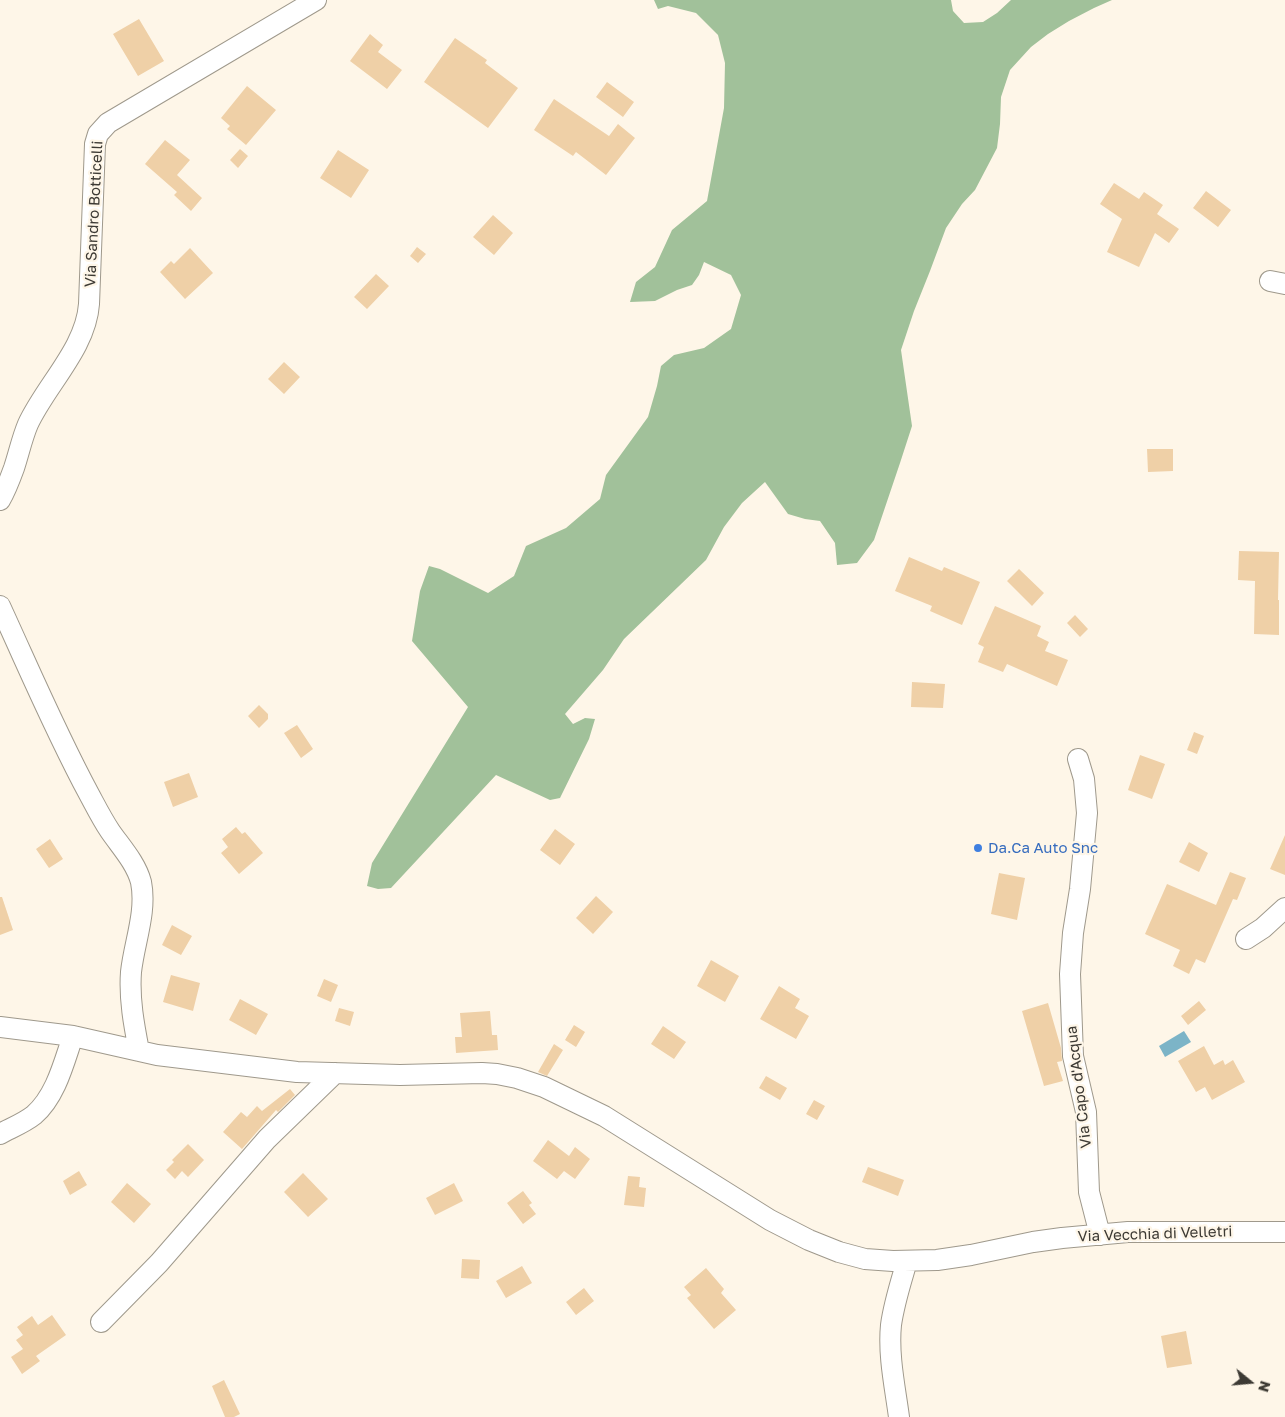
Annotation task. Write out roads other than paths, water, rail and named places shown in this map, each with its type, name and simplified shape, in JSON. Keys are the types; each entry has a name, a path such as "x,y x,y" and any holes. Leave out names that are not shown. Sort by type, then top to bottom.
{"street":[{"name":"Via Sandro Botticelli","path":"0,500 11,477 30,419 77,344 86,324 89,304 94,144 98,134 108,123 316,0"},
{"path":"0,606 83,783 108,828 133,864 140,880 142,889 141,911 133,957 131,986 132,1011 139,1051"},
{"name":"Via Capo d'Acqua","path":"1078,759 1084,779 1087,813 1070,974 1073,1056 1086,1112 1089,1192 1100,1235"},
{"path":"1246,939 1264,928 1285,908"},
{"name":"Via Vecchia di Velletri","path":"0,1027 73,1036 180,1058 297,1072 400,1075 487,1073 525,1080 604,1116 770,1220 809,1240 839,1252 865,1259 907,1261 953,1258 1033,1242 1128,1232 1285,1232"},
{"path":"0,1134 34,1115 41,1107 53,1088 73,1036"},
{"path":"101,1322 159,1264 266,1139 335,1073"},
{"path":"899,1417 892,1359 891,1331 896,1300 907,1261"}],"water":[{"path":"1184,1031 1191,1042 1165,1057 1159,1046"}],"place":[{"name":"Da.Ca Auto Snc","path":"978,848"}]}
